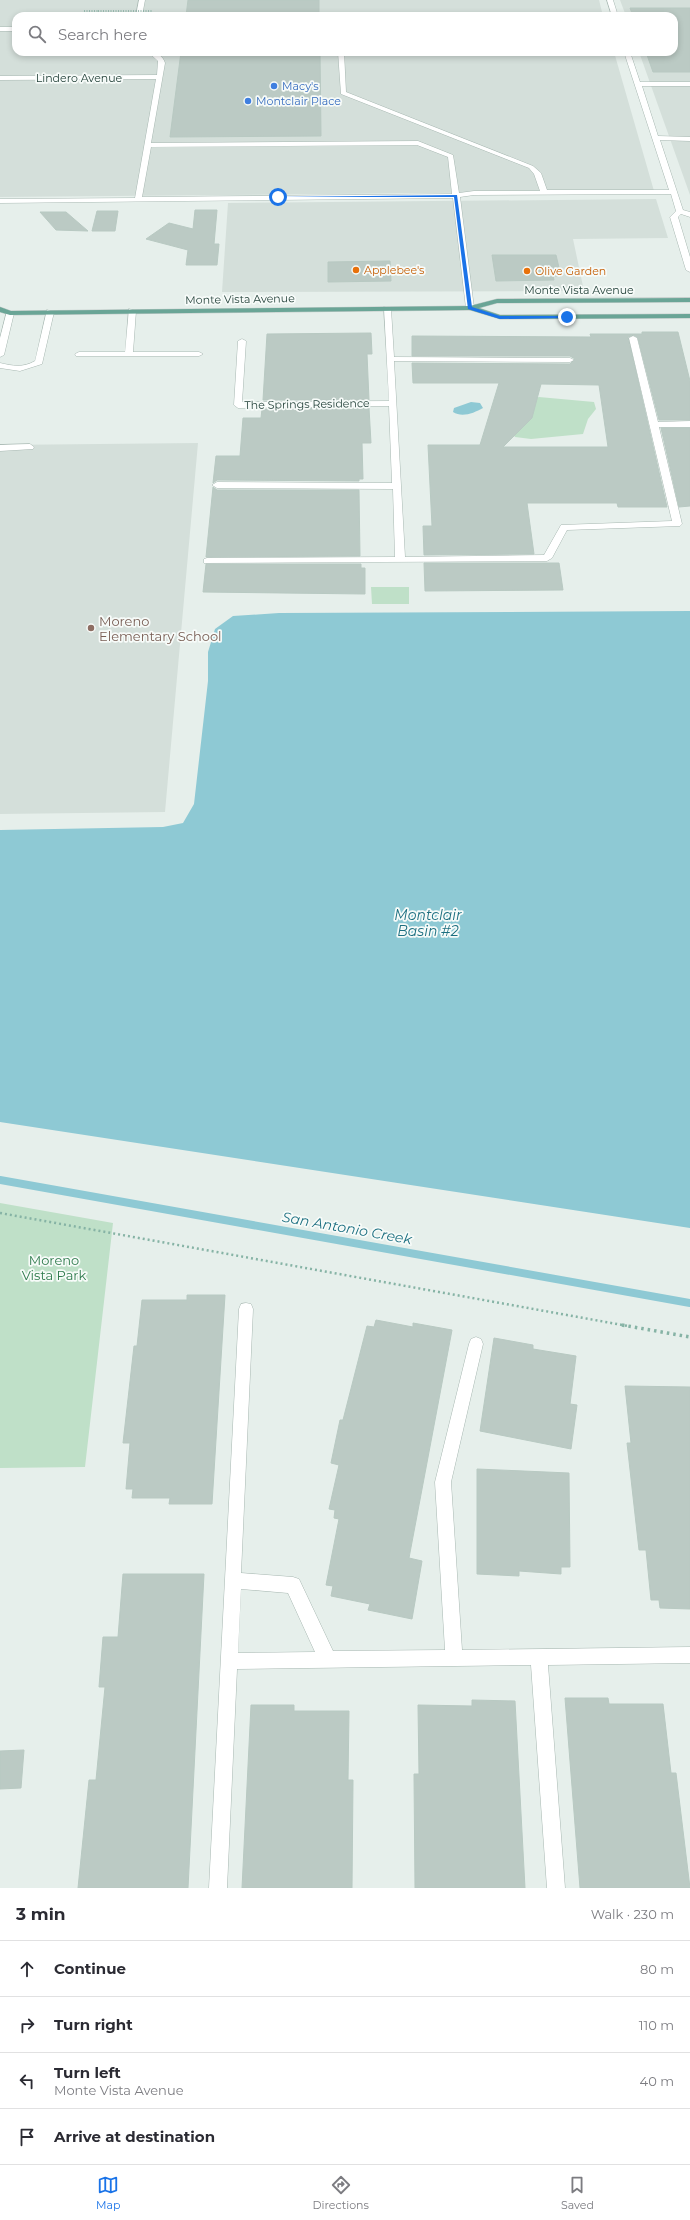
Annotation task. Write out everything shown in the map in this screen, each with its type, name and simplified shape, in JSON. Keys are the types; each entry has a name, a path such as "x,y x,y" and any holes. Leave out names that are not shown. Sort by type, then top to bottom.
{"main road":[{"name":"Monte Vista Avenue","path":"0,316 10,313 50,312 470,308 497,300 690,300"},
{"name":"Monte Vista Avenue","path":"470,308 500,317 690,316"},
{"name":"Monte Vista Avenue","path":"0,309 10,313"}],"street":[{"path":"140,12 142,0"},
{"path":"610,0 614,12"},
{"path":"0,29 12,29"},
{"path":"138,200 159,77 161,60 156,56"},
{"path":"341,56 343,93 531,167 537,173 544,192"},
{"path":"628,56 680,211"},
{"name":"Lindero Avenue","path":"0,78 159,77"},
{"path":"638,84 690,84"},
{"path":"656,138 690,138"},
{"path":"148,144 418,144 451,156 470,308"},
{"path":"0,201 138,200 162,198 456,196 474,193 544,192 674,192"},
{"path":"680,211 690,215"},
{"path":"680,211 674,217 690,270"},
{"path":"387,309 400,560"},
{"path":"129,354 132,311"},
{"path":"0,364 5,368 29,367 39,362 50,312"},
{"path":"0,355 10,313"},
{"path":"207,561 547,558 564,527 677,524 633,338"},
{"name":"The Springs Residence","path":"242,341 238,405 393,403"},
{"path":"79,354 199,354"},
{"path":"390,359 570,360"},
{"path":"654,425 690,424"},
{"path":"0,448 30,447"},
{"path":"217,485 397,486"},
{"path":"218,1888 246,1309"},
{"path":"454,1658 443,1482 476,1344"},
{"path":"232,1580 293,1585 328,1660"},
{"path":"228,1661 690,1655"},
{"path":"539,1657 556,1888"}],"path":[{"path":"84,11 152,11"},
{"path":"0,1213 690,1337"}],"shaded area":[{"path":"0,0 599,0 602,12 12,12 12,56 615,56 654,191 0,197"},
{"path":"620,0 690,0 690,195 640,56 678,56 678,12 624,12"},
{"path":"656,199 668,238 573,239 584,291 222,292 228,203"},
{"name":"Moreno Elementary School","path":"198,443 165,812 0,814 0,445"}],"green space":[{"path":"539,397 594,402 596,409 588,419 583,434 531,439 515,437 512,433 528,401"},
{"path":"371,587 409,587 409,604 372,604"},
{"name":"Moreno Vista Park","path":"0,1203 113,1223 85,1467 0,1468"}],"water":[{"path":"471,402 480,403 483,408 464,415 453,412 454,408"},
{"name":"Montclair Basin #2","path":"690,611 690,1228 0,1122 0,830 163,827 183,823 194,804 208,681 208,652 215,629 233,616 279,613"}],"building":[{"path":"188,0 319,0 319,12 186,12"},
{"path":"630,8 690,8 690,72 653,72 647,56 678,56 678,12 632,12"},
{"name":"Montclair Place","path":"180,56 320,56 321,136 170,137"},
{"path":"195,210 217,210 214,244 219,244 217,265 186,265 188,250 146,239 169,223 193,229"},
{"path":"97,211 118,211 115,231 92,231"},
{"path":"40,212 66,212 88,231 56,230"},
{"name":"Olive Garden","path":"492,255 556,255 561,276 553,276 554,280 496,281"},
{"name":"Applebee's","path":"390,261 391,281 328,282 328,262"},
{"path":"642,332 678,332 690,381 690,420 659,420 638,338 634,335 628,337 667,507 618,507 617,503 527,503 534,554 424,555 423,526 432,526 428,445 480,445 499,383 413,383 412,363 570,364 575,359 570,356 412,356 412,336 591,337 590,334 642,334","holes":["541,384 599,385 608,447 503,447 532,418"]},
{"path":"371,333 372,354 367,354 369,400 263,400 267,334"},
{"path":"369,408 371,443 362,443 363,479 359,479 359,481 217,480 213,483 216,456 240,456 243,418 261,418 262,409"},
{"path":"661,428 690,428 690,506 679,507"},
{"path":"213,487 217,490 359,490 360,556 206,557"},
{"path":"424,563 559,563 563,590 425,591"},
{"path":"206,564 361,564 361,568 365,568 365,594 203,592"},
{"path":"187,1295 225,1295 212,1504 169,1504 170,1498 132,1498 133,1489 126,1489 130,1443 123,1443 134,1346 137,1346 142,1300 187,1300"},
{"path":"376,1320 413,1327 413,1323 452,1330 409,1558 422,1561 412,1619 368,1610 370,1604 331,1596 333,1586 326,1585 339,1519 334,1518 335,1510 329,1509 339,1465 331,1463 340,1420 343,1420 367,1326 374,1327"},
{"path":"494,1338 533,1345 533,1349 576,1356 570,1404 577,1405 571,1449 480,1431"},
{"path":"625,1386 690,1387 690,1609 660,1608 659,1600 651,1600 646,1550 639,1550 627,1443 631,1443"},
{"path":"477,1469 569,1473 570,1567 561,1567 561,1574 519,1571 519,1576 477,1574"},
{"path":"123,1574 204,1574 188,1888 78,1888 89,1780 96,1780 105,1687 99,1687 103,1637 118,1637"},
{"path":"565,1698 608,1698 609,1704 663,1704 671,1773 676,1773 690,1888 580,1888"},
{"path":"472,1700 515,1701 525,1888 415,1888 414,1774 419,1774 418,1705 472,1706"},
{"path":"251,1705 294,1705 294,1711 349,1711 348,1780 353,1780 352,1888 242,1888"},
{"path":"24,1750 21,1788 0,1789 0,1751"}],"waterway":[{"name":"San Antonio Creek","path":"0,1180 690,1303"}],"place":[{"name":"Macy's","path":"274,86"},
{"name":"Montclair Place","path":"248,101"},
{"name":"Applebee's","path":"356,270"},
{"name":"Olive Garden","path":"527,271"},
{"name":"Moreno Elementary School","path":"91,628"}],"route":[{"path":"278,197 456,196 470,308 500,317 567,317"}]}
